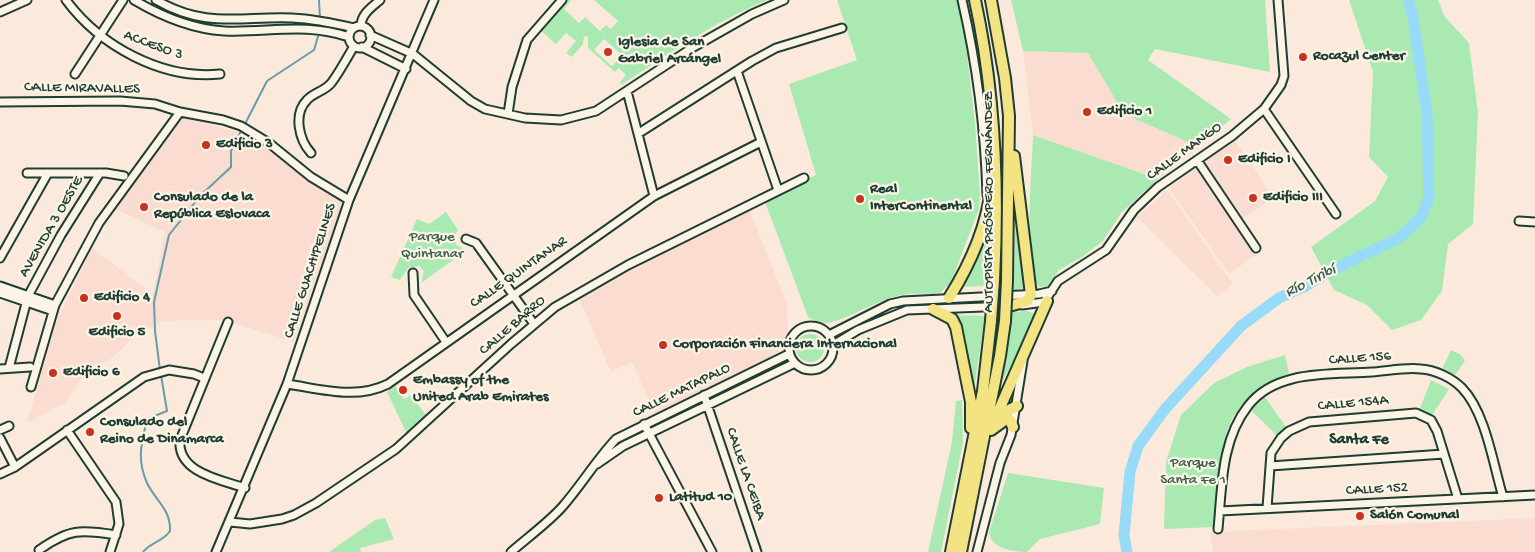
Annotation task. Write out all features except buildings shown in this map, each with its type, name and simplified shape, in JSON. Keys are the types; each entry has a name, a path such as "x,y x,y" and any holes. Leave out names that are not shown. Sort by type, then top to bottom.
{"highway":[{"name":"AUTOPISTA PRÓSPERO FERNÁNDEZ","path":"951,552 983,391 991,321 997,223 993,122 986,61 975,0"},
{"name":"AUTOPISTA PRÓSPERO FERNÁNDEZ","path":"962,552 1005,321 1008,116 1005,78 992,0"},
{"path":"972,502 995,417 1038,322 1041,297 1029,278 1008,116"},
{"path":"949,298 969,261 986,214 991,183 993,122"},
{"path":"1009,306 1041,297"},
{"path":"933,309 952,318 963,362 971,402 967,474"},
{"path":"995,417 1017,406"},
{"path":"991,430 1006,419 1011,421 1013,427"}],"street":[{"path":"0,12 27,0"},
{"name":"ACCESO 3","path":"66,0 100,36 114,46 152,63 192,74 220,74"},
{"path":"75,74 123,0"},
{"path":"134,0 158,13 191,25 225,31 319,28 349,36 358,47 406,68"},
{"path":"156,0 195,16 226,21 294,18 320,20 366,28 370,36 368,44 358,47 333,82 316,92 303,105 299,128 311,153"},
{"path":"349,36 365,14 380,0"},
{"name":"CALLE GUACHIPELINES","path":"216,552 245,488 287,384 349,200 413,54 434,0"},
{"path":"508,114 512,87 527,40 562,0"},
{"path":"370,36 413,54 471,101 485,109 544,121 576,118 596,111 664,65 743,19 784,0"},
{"path":"962,0 977,66 983,115 986,214"},
{"name":"CALLE MANGO","path":"1041,297 1058,281 1106,250 1134,210 1158,187 1232,136 1264,109 1281,85 1284,76 1278,0"},
{"path":"238,30 240,20"},
{"path":"639,133 776,48 842,28"},
{"path":"737,71 778,190"},
{"path":"626,91 639,133 654,196"},
{"name":"CALLE MIRAVALLES","path":"0,102 120,101 155,104 180,112 223,120 244,128 269,143 311,177 349,200"},
{"path":"1264,109 1336,214"},
{"path":"31,387 54,308 107,210 180,112"},
{"name":"CALLE QUINTANAR","path":"287,384 354,393 370,392 388,384 654,196 761,142"},
{"path":"1198,160 1256,248"},
{"path":"26,173 100,173 124,176"},
{"path":"0,258 48,173"},
{"name":"AVENIDA 3 OESTE","path":"9,368 27,299 61,235 100,173"},
{"name":"CALLE BARRO","path":"230,522 250,524 282,519 294,516 316,503 396,449 534,324 580,291 804,178"},
{"path":"1519,221 1535,222"},
{"path":"466,239 476,243 534,324"},
{"path":"412,274 414,296 446,342"},
{"path":"0,286 27,299"},
{"path":"0,292 54,308"},
{"path":"829,335 890,304 949,298 1041,297"},
{"path":"833,345 858,330 894,314 918,308 1009,306"},
{"path":"228,322 180,440 182,455 192,467 200,472 245,488"},
{"path":"817,326 829,335 833,345 831,356 819,368 807,370 795,364 789,354 789,342 800,328 817,326"},
{"path":"977,552 1000,463 1013,427 1024,352"},
{"name":"CALLE MATAPALO","path":"511,552 558,512 616,439 789,354"},
{"name":"CALLE MATAPALO","path":"596,464 623,446 795,364"},
{"path":"0,369 30,367"},
{"name":"CALLE 156","path":"1218,529 1228,446 1232,430 1249,404 1260,395 1274,385 1305,376 1421,369 1450,378 1472,400 1479,414 1503,497"},
{"path":"0,474 15,467 144,376 160,371 182,371 204,378"},
{"name":"CALLE LA CEIBA","path":"704,395 757,552"},
{"name":"CALLE 154A","path":"1270,466 1271,453 1281,438 1299,425 1309,422 1416,412 1431,420 1444,454"},
{"path":"644,424 712,552"},
{"path":"0,430 9,426"},
{"path":"67,430 116,502 119,524 110,552"},
{"path":"0,438 15,467"},
{"path":"1268,508 1270,466 1444,454 1458,500"},
{"name":"CALLE 152","path":"1220,511 1535,495"},
{"path":"39,550 56,538 71,531 116,535"}],"shaded area":[{"path":"1023,51 1088,53 1124,114 1199,147 1158,179 1033,135"},
{"path":"183,117 246,134 268,147 292,169 342,202 294,342 224,320 163,321 139,333 112,358 86,372 65,403 27,423 56,322 92,248 153,294 165,232 115,209"},
{"path":"1232,136 1274,198 1243,218 1201,157"},
{"path":"1198,166 1256,255 1229,274 1169,188"},
{"path":"1167,190 1233,284 1217,296 1137,217"},
{"path":"749,209 787,304 788,331 784,343 779,351 771,357 655,414 632,362 611,372 579,298"},
{"path":"1535,518 1535,552 1213,552 1210,532"}],"green space":[{"path":"566,0 571,0 564,9 579,23 585,17 600,31 606,25 611,29 618,21 594,0 768,0 711,28 621,85 620,82 626,75 619,68 615,72 588,48 588,37 584,36 583,44 572,57 566,53 576,41 566,33 556,44 540,30","holes":["604,39 622,55 612,66 594,50"]},
{"path":"837,0 957,0 965,36 975,123 980,196 979,209 951,282 940,293 897,296 850,316 820,324 808,317 764,199 816,175 789,84 857,60"},
{"path":"1011,0 1265,0 1270,72 1155,49 1148,60 1231,119 1199,147 1124,114 1088,53 1023,51"},
{"path":"1349,0 1438,0 1445,17 1469,43 1478,113 1473,224 1448,244 1442,291 1421,320 1392,330 1367,305 1334,290 1311,247 1375,201 1388,177 1369,157 1373,72"},
{"path":"1033,135 1158,179 1121,213 1103,241 1082,257 1059,270 1048,286 1039,287 1031,256 1030,236"},
{"path":"1015,198 1026,288 1014,290"},
{"name":"Parque Quintanar","path":"446,212 458,230 455,235 456,245 467,250 421,283 424,271 419,266 408,268 400,280 391,277 417,219 429,224"},
{"path":"989,222 989,250 984,286 962,287"},
{"path":"1026,311 1034,313 1032,325 1002,382 1012,312"},
{"path":"954,315 985,316 974,390 965,355 963,335"},
{"path":"810,334 820,338 824,348 820,358 810,362 800,358 796,348 800,338"},
{"path":"1451,350 1460,354 1465,361 1455,375 1442,369"},
{"name":"Parque Santa Fe 1","path":"1285,355 1289,373 1253,395 1240,407 1230,424 1220,468 1214,527 1164,529 1166,462 1181,415 1214,383 1247,367"},
{"path":"1431,380 1449,389 1431,417 1419,411"},
{"path":"395,386 404,399 411,395 428,418 407,434 387,392"},
{"path":"1265,397 1286,427 1277,436 1251,410"},
{"path":"962,400 963,442 941,552 928,552 952,442 956,401"},
{"path":"1008,473 1104,488 1100,524 1040,539 1027,552 1009,550 998,546 991,538 989,532"},
{"path":"385,518 394,539 360,548 361,552 329,552 375,520"}],"waterway":[{"path":"319,0 320,19"},
{"name":"Río Tiribí","path":"1127,552 1124,535 1130,472 1138,446 1165,409 1241,326 1279,298 1399,238 1421,217 1429,198 1427,114 1413,17 1408,0"},
{"path":"245,124 267,81 314,50 319,33"},
{"path":"160,370 155,331 154,302 169,235 201,195 231,167 231,151 242,129"},
{"path":"143,552 170,531 168,517 147,483 141,458 147,419 167,411 161,375"}],"place":[{"name":"Iglesia de San Gabriel Arcángel","path":"608,52"},
{"name":"Rocazul Center","path":"1303,57"},
{"name":"Edificio 1","path":"1087,112"},
{"name":"Edificio 3","path":"206,145"},
{"name":"Edificio I","path":"1228,160"},
{"name":"Edificio III","path":"1253,198"},
{"name":"Real InterContinental","path":"860,199"},
{"name":"Consulado de la República Eslovaca","path":"144,207"},
{"name":"Edificio 4","path":"84,298"},
{"name":"Edificio 5","path":"117,316"},
{"name":"Corporación Financiera Internacional","path":"663,345"},
{"name":"Edificio 6","path":"53,373"},
{"name":"Embassy of the United Arab Emirates","path":"403,390"},
{"name":"Consulado del Reino de Dinamarca","path":"90,432"},
{"name":"Latitud 10","path":"659,498"},
{"name":"Salón Comunal","path":"1360,516"}],"district":[{"name":"Santa Fe","path":"1359,441"}]}
